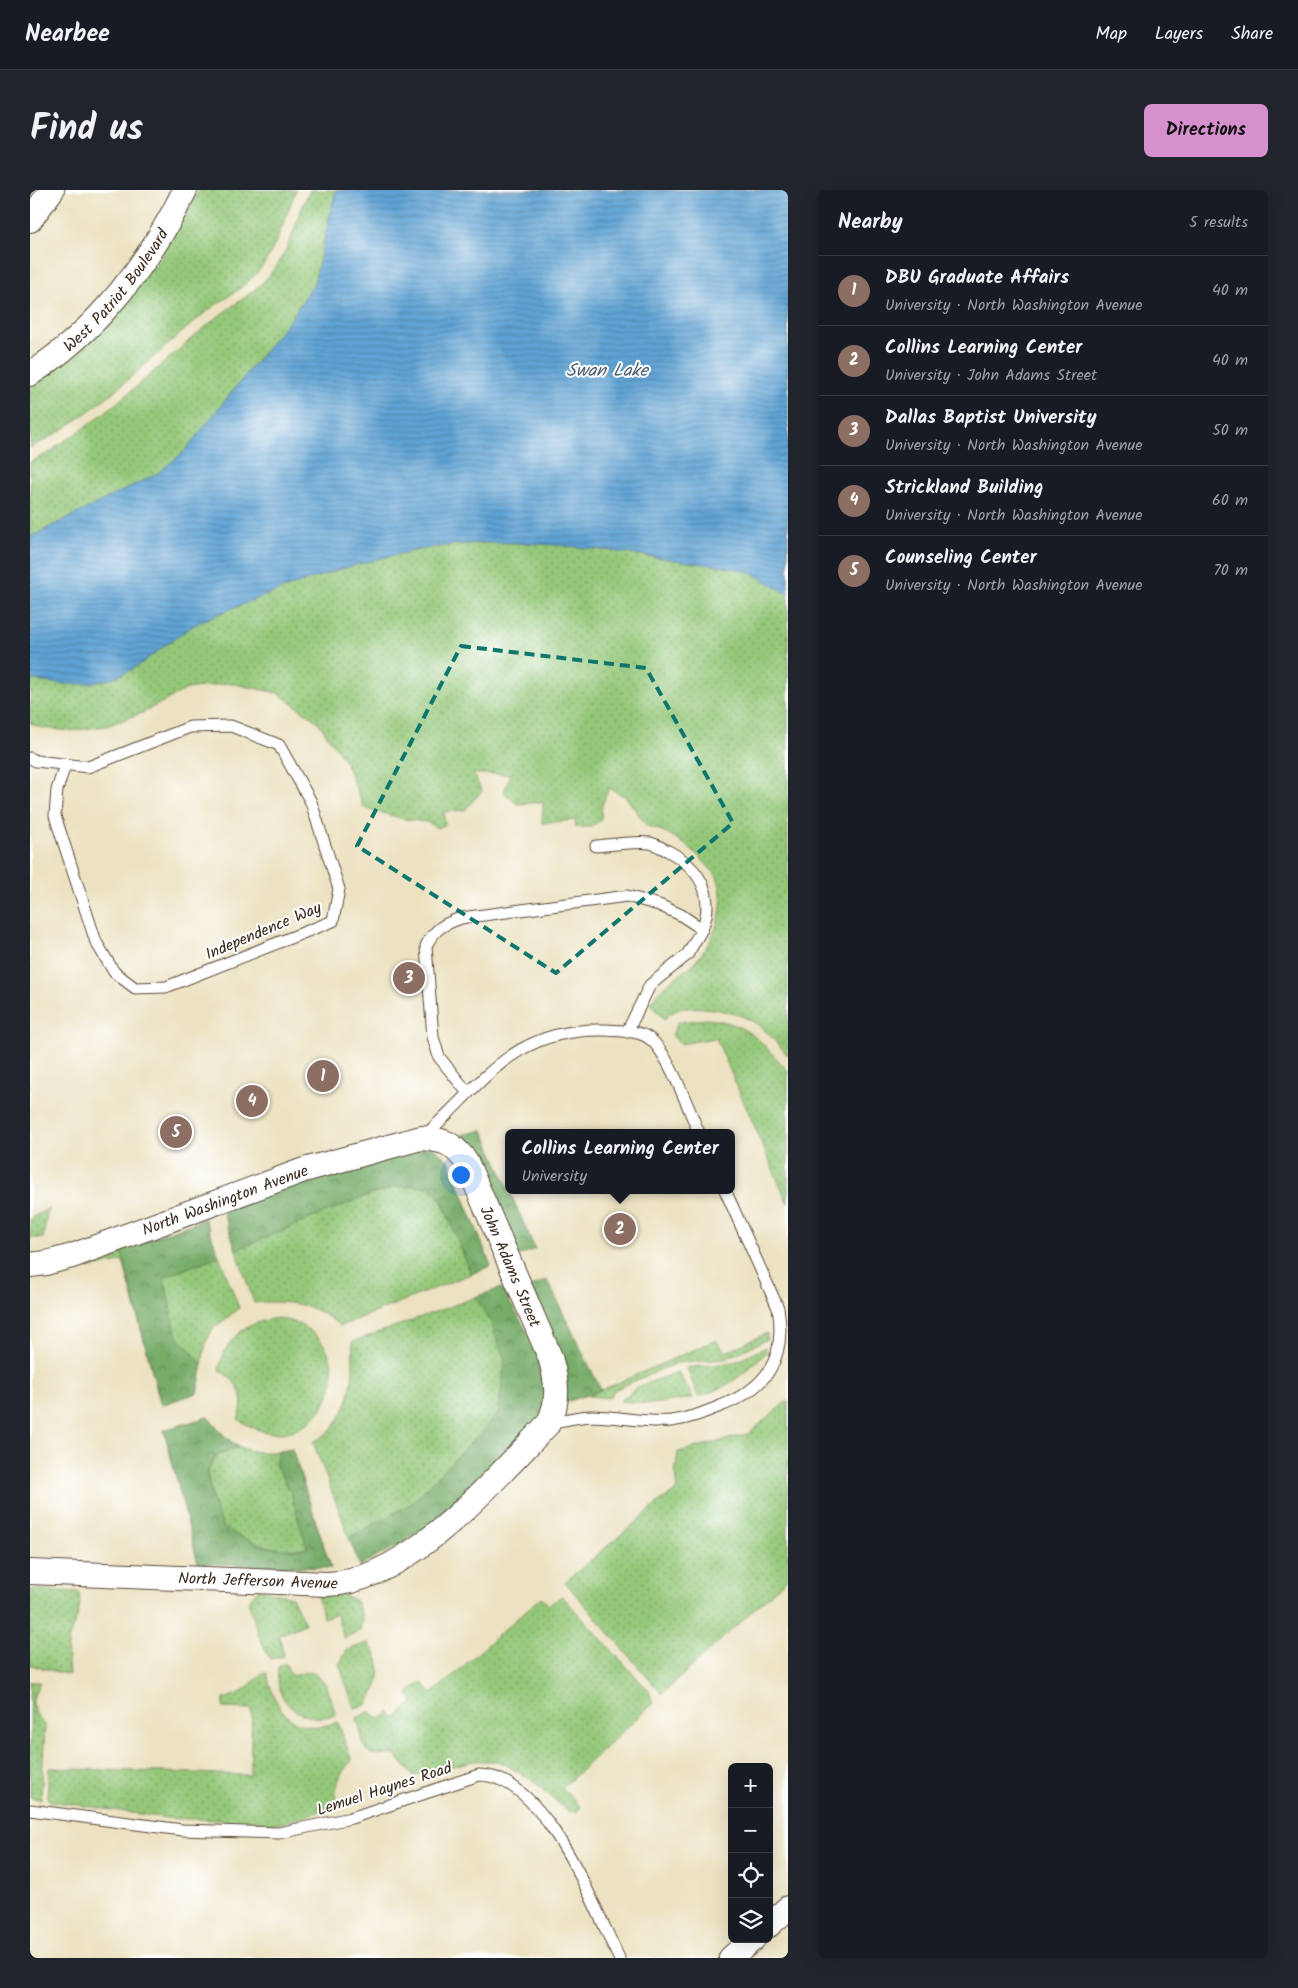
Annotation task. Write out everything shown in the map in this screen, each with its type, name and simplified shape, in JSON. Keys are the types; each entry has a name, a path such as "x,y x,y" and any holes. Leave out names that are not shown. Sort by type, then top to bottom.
{"street":[{"path":"30,220 52,190"},
{"name":"West Patriot Boulevard","path":"30,374 62,351 113,300 158,239 185,190"},
{"name":"North Washington Avenue","path":"30,1265 72,1256 304,1170 421,1138"},
{"name":"John Adams Street","path":"421,1138 441,1140 455,1147 466,1161 550,1357 555,1375 557,1397 554,1412 548,1424"},
{"name":"North Jefferson Avenue","path":"30,1572 318,1584 354,1581 391,1564 418,1547 463,1510 548,1424"},
{"path":"773,1921 788,1908"},
{"path":"732,1958 749,1943"}],"lane":[{"name":"Independence Way","path":"30,758 88,767 190,727 231,726 279,745 311,802 339,890 332,921 166,988 135,988 114,972 96,942 55,816 57,790 65,764"},
{"path":"596,846 652,843 692,867 702,879 707,894 706,920 702,930 687,955 650,985 628,1032"},
{"path":"468,1093 439,1058 433,1037 426,946 432,933 444,924 461,918 627,896 659,905 681,915 702,930"},
{"path":"421,1138 493,1067 511,1053 530,1043 584,1029 628,1032 650,1038 660,1049 697,1129"},
{"path":"548,1424 572,1418 592,1416 670,1421 696,1416 743,1397 772,1368 779,1348 781,1328 778,1308 727,1194"},
{"name":"Lemuel Haynes Road","path":"30,1810 182,1830 279,1833 347,1820 470,1778 488,1775 498,1778 522,1792 535,1805 560,1840 619,1958"}],"highlighted area":[{"path":"461,646 646,668 733,823 556,973 357,846"}],"green space":[{"path":"199,190 296,190 270,254 252,278 201,316 98,404 53,435 30,448 30,385 157,262"},
{"path":"310,190 788,190 788,1056 762,1028 744,1017 712,1009 690,1008 673,1012 664,1019 650,1004 664,986 694,963 708,945 718,923 721,900 720,888 715,873 692,851 664,831 647,826 626,797 609,788 602,805 601,820 591,827 576,827 575,820 542,823 543,802 517,804 504,792 510,774 473,774 482,791 465,810 444,812 445,825 437,828 427,822 404,819 364,808 345,761 318,722 278,693 229,683 187,689 142,713 106,726 70,731 42,728 30,723 30,462 55,450 55,447 116,404 210,323 261,284 281,259"},
{"path":"707,1019 733,1024 744,1029 762,1043 788,1071 788,1204 716,1038 680,1044 672,1035 678,1022"},
{"path":"483,1130 505,1180 505,1194 511,1194 535,1249 512,1258 461,1135"},
{"path":"432,1147 449,1161 491,1266 471,1274 442,1201 430,1186 396,1187 363,1197 236,1250 222,1209 351,1163"},
{"path":"449,1161 491,1266 340,1326 320,1312 300,1305 278,1302 254,1303 222,1209"},
{"path":"48,1209 43,1238 30,1238 30,1218"},
{"path":"205,1219 239,1308 213,1329 206,1342 197,1393 161,1405 123,1261 88,1269 91,1260"},
{"path":"205,1219 219,1256 164,1277 176,1334 203,1365 197,1393 161,1405 121,1250"},
{"path":"547,1280 601,1390 564,1403 526,1289"},
{"path":"501,1288 551,1393 360,1566 313,1442 335,1424 343,1412 348,1399 353,1370 352,1342"},
{"path":"501,1288 534,1343 551,1393 537,1422 513,1450 434,1521 401,1544 360,1566 349,1538 412,1503 498,1414 505,1361 490,1320 475,1297"},
{"path":"279,1318 310,1331 327,1351 333,1374 328,1398 314,1418 293,1431 267,1432 238,1419 242,1404 239,1391 232,1379 219,1370 227,1348 239,1333 257,1323"},
{"path":"767,1333 767,1339 725,1359 676,1363 614,1390 609,1398 588,1396 716,1340 726,1352"},
{"path":"766,1347 766,1353 735,1380 698,1397 687,1368 735,1362"},
{"path":"678,1372 693,1398 652,1404 620,1401 637,1387"},
{"path":"788,1400 788,1578 662,1694 565,1582 662,1500 677,1490 675,1474 678,1452 748,1434"},
{"path":"208,1417 226,1437 244,1449 265,1452 292,1449 331,1568 198,1563 164,1430"},
{"path":"208,1417 220,1432 238,1447 216,1455 207,1473 213,1502 224,1528 264,1546 284,1549 307,1548 290,1490 275,1465 278,1452 292,1449 331,1568 198,1563 164,1430"},
{"path":"30,1589 79,1592 78,1615 68,1644 69,1675 30,1665"},
{"path":"259,1589 292,1597 305,1624 279,1635 284,1656 270,1659 259,1636 248,1601"},
{"path":"336,1591 356,1601 362,1616 360,1631 344,1638 336,1614 323,1618 317,1595"},
{"path":"562,1596 649,1691 653,1703 562,1788 581,1807 577,1812 567,1811 533,1781 499,1761 473,1761 413,1776 395,1755 372,1754 365,1749 357,1718 370,1711 380,1720 390,1712 395,1719 413,1702 408,1693 421,1682 432,1694 541,1597 549,1605"},
{"path":"368,1643 377,1658 380,1674 376,1689 367,1705 354,1708 339,1664 347,1650"},
{"path":"285,1663 292,1676 311,1671 325,1683 336,1715 312,1717 292,1709 280,1692 278,1680 278,1667"},
{"path":"264,1673 267,1673 275,1699 289,1718 310,1726 323,1726 338,1722 352,1761 347,1765 338,1781 336,1806 284,1823 167,1818 50,1801 47,1798 49,1768 250,1775 252,1709 223,1708 224,1699 240,1693"},
{"path":"30,1682 40,1682 34,1694 33,1705 36,1715 45,1726 41,1799 30,1798"}],"water":[{"name":"Swan Lake","path":"336,190 788,190 788,594 750,572 720,566 570,546 494,543 456,545 419,550 366,562 262,597 201,622 182,633 139,665 113,678 86,684 58,684 30,679 30,537 156,474 183,453 292,317 314,283"}],"place":[{"name":"Dallas Baptist University","path":"409,978"},
{"name":"DBU Graduate Affairs","path":"323,1076"},
{"name":"Strickland Building","path":"252,1101"},
{"name":"Counseling Center","path":"176,1132"},
{"name":"Collins Learning Center","path":"620,1229"}]}
